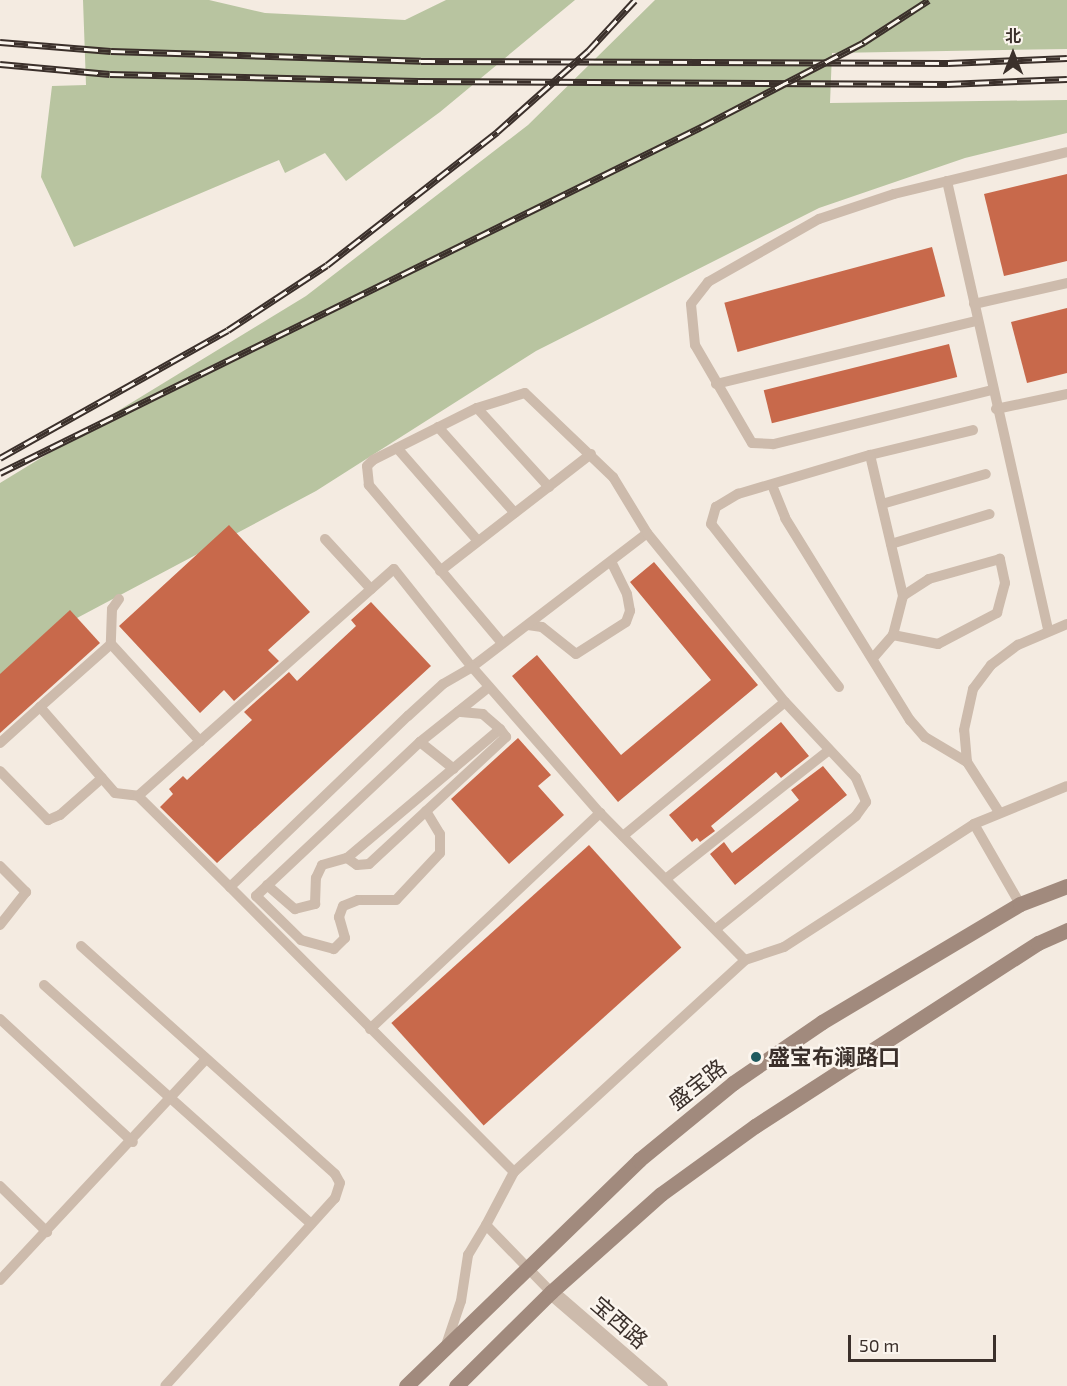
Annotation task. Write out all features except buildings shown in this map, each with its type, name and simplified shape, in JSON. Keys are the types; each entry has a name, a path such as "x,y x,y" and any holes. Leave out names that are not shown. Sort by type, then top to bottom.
{"main road":[{"name":"盛宝路","path":"406,1386 639,1160 733,1083 822,1022 1020,904 1067,886"},
{"path":"456,1386 550,1292 661,1194 755,1126 1038,943 1067,930"}],"street":[{"name":"宝西路","path":"550,1292 660,1386"}],"lane":[{"path":"992,390 763,446 746,438 717,384 692,332 691,304 696,292 746,258 819,219 947,181 1067,152"},
{"path":"947,181 996,409 1048,630"},
{"path":"974,304 1067,283"},
{"path":"717,384 977,321"},
{"path":"502,643 440,571 366,477 373,460 438,427 511,394 531,394 613,477 647,533 785,702 860,785 863,808 717,928"},
{"path":"996,409 1067,394"},
{"path":"477,408 549,487"},
{"path":"438,427 515,513"},
{"path":"839,687 711,524 716,507 738,494 870,455 973,430"},
{"path":"397,448 478,541"},
{"path":"440,571 591,454"},
{"path":"870,455 903,596 893,635 874,657"},
{"path":"882,504 986,474"},
{"path":"772,484 785,518 924,737 967,762 999,812"},
{"path":"891,544 990,514"},
{"path":"230,887 417,708 612,563 647,533"},
{"path":"326,539 371,589"},
{"path":"893,635 945,642 997,613 1005,584 1000,560 929,579 903,596"},
{"path":"528,624 542,627 576,654 626,622 630,611 627,594 612,563"},
{"path":"138,796 394,569 472,667 600,813 717,928 745,960"},
{"path":"119,599 112,609 111,644 200,741"},
{"path":"967,762 964,730 973,689 991,665 1048,630 1067,624"},
{"path":"0,743 111,644"},
{"path":"426,811 440,834 440,853 396,900 358,900 343,906 339,917 345,938 334,949 310,945 295,934 256,896 420,742 489,687"},
{"path":"623,836 785,702"},
{"path":"40,707 115,793 138,796 514,1172"},
{"path":"347,858 357,865 369,864 506,737 483,714 458,712"},
{"path":"267,885 288,906 310,908 317,899 316,878 321,865 347,858 500,729"},
{"path":"420,742 454,769"},
{"path":"667,878 829,750"},
{"path":"0,771 48,820 60,815 102,778"},
{"path":"445,1346 461,1301 468,1255 514,1172 745,960 784,948 974,824 1067,786"},
{"path":"370,1029 600,813"},
{"path":"974,824 1020,904"},
{"path":"0,866 26,892 0,925"},
{"path":"81,945 335,1174 339,1191 165,1386"},
{"path":"44,985 311,1224"},
{"path":"0,1019 133,1142"},
{"path":"0,1280 133,1142 206,1059"},
{"path":"0,1186 47,1232"},
{"path":"486,1225 550,1292"}],"green space":[{"path":"83,0 209,0 265,13 405,20 446,0 575,0 440,112 346,181 325,153 285,173 279,160 74,247 41,177 52,86 86,85"},
{"path":"655,0 1067,0 1067,49 832,53 830,103 1067,100 1067,133 965,158 819,208 536,351 316,491 77,618 0,689 0,483 306,296 528,125"}],"railway":[{"path":"0,458 228,330 327,265 497,132 588,51 635,0"},
{"path":"0,473 701,127 864,42 929,0"},
{"path":"0,42 111,51 421,61 948,63 1067,58"},
{"path":"0,64 110,74 419,81 947,84 1067,79"}],"place":[{"name":"盛宝布澜路口","path":"756,1057"}]}
